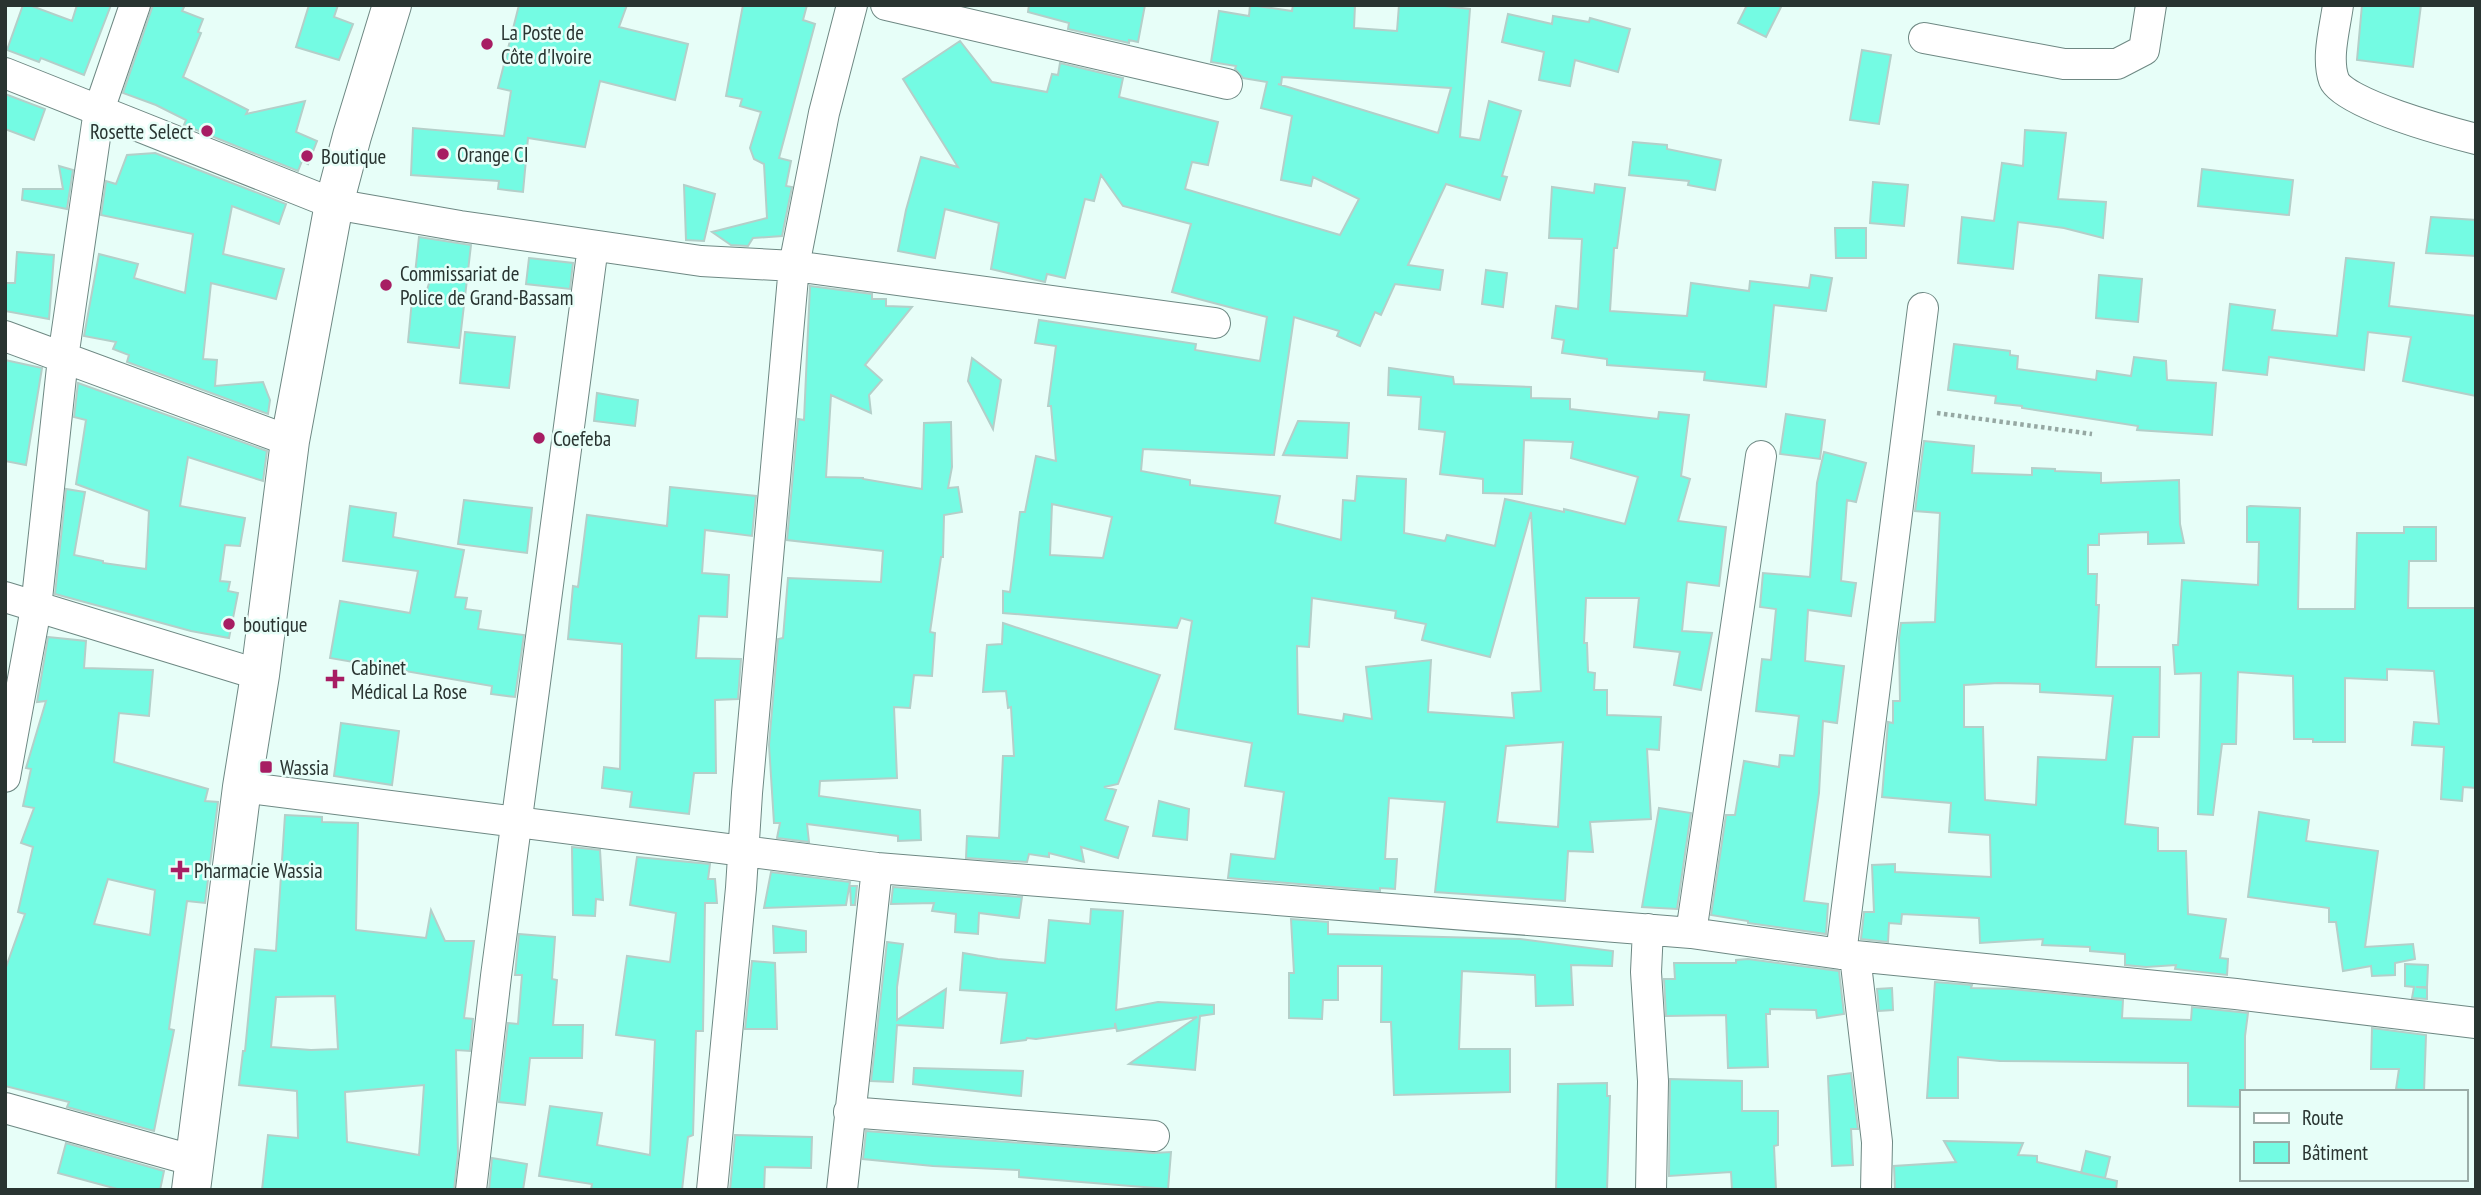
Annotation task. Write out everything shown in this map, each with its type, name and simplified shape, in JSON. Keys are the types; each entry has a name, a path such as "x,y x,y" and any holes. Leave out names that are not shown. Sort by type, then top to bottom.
{"street":[{"path":"5,776 36,608 63,358 99,110 135,5"},
{"path":"5,1108 193,1176 242,787 260,675 290,441 334,204 393,5"},
{"path":"712,1190 794,266 824,113 852,5"},
{"path":"886,5 1227,85"},
{"path":"1924,38 2064,64 2117,64 2144,50 2151,5"},
{"path":"2338,5 2331,55 2333,79 2339,89 2354,99 2408,120 2475,137"},
{"path":"5,73 334,204 701,261 794,266 1215,323"},
{"path":"471,1190 516,820 593,246"},
{"path":"1876,1190 1877,1142 1848,955 1923,308"},
{"path":"5,336 290,441"},
{"path":"1691,933 1761,456"},
{"path":"5,597 260,675"},
{"path":"242,787 877,868 1691,933 1848,955 2236,994 2476,1023"},
{"path":"842,1190 877,868"},
{"path":"1647,929 1646,972 1653,1081 1651,1190"},
{"path":"849,1112 1154,1136"}],"path":[{"path":"1910,409 2092,435"}],"building":[{"path":"23,5 72,21 77,5 111,5 84,75 41,58 39,62 7,50"},
{"path":"153,5 185,5 182,11 203,19 198,32 201,33 183,77 248,110 246,114 305,101 296,132 317,141 308,164 302,161 298,171 184,125 186,120 123,93"},
{"path":"309,5 338,5 334,17 353,24 339,60 296,47"},
{"path":"519,5 627,5 619,27 688,44 675,100 600,81 585,147 528,138 523,192 498,189 499,181 411,175 413,128 504,136 511,91 498,88"},
{"path":"743,5 807,5 803,20 815,24 779,158 791,161 786,186 792,187 782,236 753,238 748,246 731,245 712,232 767,218 764,164 754,159 750,148 761,112 740,106 742,99 726,96"},
{"path":"1029,5 1145,5 1138,42 1129,40 1129,43 1068,29 1069,23 1028,12"},
{"path":"1250,5 1292,11 1293,5 1355,5 1354,28 1397,31 1399,5 1470,9 1460,137 1480,140 1489,101 1521,111 1502,176 1507,177 1500,200 1446,184 1408,265 1443,270 1440,290 1395,284 1381,315 1375,312 1360,346 1337,336 1339,331 1294,317 1274,455 1143,449 1141,471 1190,480 1190,485 1280,496 1275,523 1341,540 1343,500 1355,501 1357,476 1406,479 1404,533 1445,541 1447,535 1495,546 1505,499 1564,512 1564,509 1625,524 1638,477 1571,458 1573,442 1524,440 1522,494 1483,493 1483,479 1440,474 1445,432 1419,429 1421,397 1388,395 1389,368 1453,377 1454,384 1531,387 1531,398 1570,399 1570,409 1658,419 1659,412 1689,415 1681,476 1690,479 1678,521 1726,527 1719,586 1687,582 1682,631 1712,633 1701,690 1674,685 1680,652 1634,647 1639,598 1586,598 1584,643 1587,643 1588,672 1595,673 1594,690 1607,690 1607,715 1661,717 1659,750 1647,749 1651,819 1590,822 1593,852 1568,851 1565,901 1435,892 1445,802 1389,798 1385,859 1397,859 1395,889 1380,888 1380,891 1228,878 1231,854 1275,859 1284,792 1245,786 1252,743 1175,729 1192,621 1181,618 1177,628 1003,613 1003,591 1010,592 1020,512 1025,512 1036,456 1056,461 1051,406 1048,406 1056,346 1035,343 1039,320 1196,344 1195,350 1260,361 1267,317 1172,292 1191,224 1123,206 1101,175 1094,201 1085,199 1065,278 1047,274 1045,282 991,269 999,223 945,209 935,258 898,251 921,157 958,167 903,79 960,41 992,82 1047,92 1052,74 1058,75 1060,63 1123,78 1119,97 1218,122 1208,165 1192,162 1185,189 1340,235 1359,199 1313,177 1311,186 1281,180 1292,116 1261,108 1267,82 1243,78 1235,69 1236,66 1211,62 1219,11 1249,16","holes":["1282,77 1451,88 1438,133 1281,85","1052,504 1112,517 1103,558 1050,555","1531,512 1541,691 1512,693 1514,718 1428,712 1431,660 1366,667 1372,719 1344,714 1343,721 1298,714 1297,646 1309,647 1312,598 1396,611 1395,618 1426,624 1422,640 1490,657","1563,742 1558,827 1497,822 1506,746"]},
{"path":"1747,5 1782,5 1766,37 1738,23"},
{"path":"2362,5 2421,5 2413,67 2357,60"},
{"path":"1508,14 1552,24 1553,16 1589,22 1590,18 1630,29 1618,72 1575,60 1570,86 1539,80 1544,52 1502,42"},
{"path":"1862,50 1891,55 1879,124 1850,120"},
{"path":"5,94 45,109 34,140 5,129"},
{"path":"2025,130 2066,133 2058,199 2106,202 2103,238 2064,228 2018,222 2013,269 1958,263 1962,217 1994,221 2002,163 2023,166"},
{"path":"1633,142 1667,145 1667,149 1721,160 1715,190 1688,185 1689,181 1629,175"},
{"path":"155,153 286,204 279,224 232,206 223,254 284,269 276,299 211,283 203,359 217,360 215,386 263,382 270,400 268,414 127,362 129,355 113,349 116,342 84,336 99,254 138,264 134,278 185,293 193,234 101,215 106,181 116,184 127,155"},
{"path":"59,166 73,170 67,209 22,200 23,189 63,189"},
{"path":"2202,169 2293,180 2289,215 2198,206"},
{"path":"1873,182 1908,185 1904,226 1870,223"},
{"path":"1595,184 1625,188 1617,248 1614,248 1610,311 1687,316 1691,283 1749,291 1750,281 1809,288 1811,275 1832,278 1826,311 1774,305 1766,387 1704,380 1705,372 1607,365 1607,359 1562,353 1564,340 1552,338 1556,306 1578,309 1582,239 1549,238 1552,187 1594,193"},
{"path":"684,185 715,194 704,241 686,240"},
{"path":"2431,217 2476,220 2476,256 2426,253"},
{"path":"1835,228 1866,228 1866,258 1836,258"},
{"path":"419,237 471,245 459,348 408,342 412,300 423,303 430,280 415,274"},
{"path":"17,252 54,255 49,319 5,311 5,283 15,283"},
{"path":"529,258 573,263 570,289 526,284"},
{"path":"2346,258 2394,263 2389,306 2476,316 2476,396 2403,381 2411,337 2368,332 2364,370 2269,357 2267,375 2223,370 2230,304 2275,310 2272,330 2337,336"},
{"path":"1486,270 1507,273 1503,307 1482,304"},
{"path":"2099,275 2142,279 2138,322 2096,318"},
{"path":"810,286 872,294 872,299 886,299 886,306 912,307 865,365 882,380 869,395 871,413 831,395 826,477 863,478 922,489 924,423 951,422 952,467 948,488 958,487 962,512 944,515 943,557 930,632 935,633 932,676 914,675 910,708 894,707 897,778 820,781 819,796 920,810 921,840 898,841 898,836 807,824 809,842 777,838 780,823 774,823 769,745 778,639 783,638 788,578 881,582 883,551 787,540 798,419 804,420"},
{"path":"465,332 515,337 509,388 460,383"},
{"path":"1954,344 2010,351 2010,355 2018,356 2017,369 2096,380 2097,371 2131,376 2134,357 2166,361 2167,380 2216,383 2212,435 2137,430 2138,426 1995,403 1996,396 1948,390"},
{"path":"972,358 1001,380 993,429 968,381"},
{"path":"5,360 42,368 26,465 5,461"},
{"path":"78,383 267,451 263,481 188,457 180,506 245,518 240,546 225,545 220,581 230,582 228,591 238,593 229,638 191,631 55,594 66,489 85,492 74,555 103,563 146,569 149,511 76,484 86,420 74,417"},
{"path":"597,393 638,400 635,426 594,421"},
{"path":"1786,414 1825,420 1820,459 1780,454"},
{"path":"1298,421 1349,423 1347,458 1283,455"},
{"path":"1924,441 1974,446 1972,473 2032,475 2032,468 2101,473 2101,483 2179,480 2180,524 2184,543 2148,544 2148,532 2099,534 2099,545 2088,545 2088,574 2097,574 2096,605 2099,605 2096,667 2160,667 2159,737 2133,737 2125,824 2158,828 2158,851 2186,851 2188,914 2226,919 2220,958 2228,959 2227,975 2175,969 2176,965 2125,965 2125,954 2090,951 2090,947 2042,945 2043,939 1980,943 1979,918 1902,914 1901,924 1889,923 1888,942 1861,939 1864,912 1874,912 1872,865 1895,864 1895,872 1991,877 1990,835 1949,832 1951,803 1882,797 1888,722 1893,723 1893,701 1900,701 1901,623 1935,622 1940,513 1915,511","holes":["2040,684 2040,692 2113,696 2106,760 2038,757 2036,805 1985,800 1983,727 1964,727 1964,685"]},
{"path":"1824,452 1866,463 1856,502 1847,500 1841,581 1856,583 1851,616 1808,610 1805,661 1844,666 1837,723 1823,721 1819,793 1804,901 1828,904 1826,934 1711,915 1726,815 1735,815 1744,761 1779,767 1780,755 1794,756 1799,716 1756,711 1762,659 1771,660 1776,609 1760,607 1763,573 1810,577 1817,483"},
{"path":"670,487 756,496 752,536 705,530 702,573 729,575 727,617 699,616 696,658 741,659 738,699 715,700 716,773 694,773 689,814 630,807 632,792 602,788 604,767 620,769 622,644 568,639 573,586 578,587 587,515 667,526"},
{"path":"464,500 532,508 527,553 458,544"},
{"path":"350,506 396,513 393,537 464,550 455,597 467,598 465,609 481,611 478,629 524,635 515,697 491,694 492,686 330,658 340,601 410,613 418,571 343,561"},
{"path":"2247,507 2300,508 2298,609 2355,609 2357,533 2404,533 2404,527 2436,527 2436,561 2409,561 2408,608 2476,608 2476,788 2463,787 2462,801 2441,799 2444,747 2412,745 2414,722 2439,724 2434,671 2387,669 2387,680 2345,678 2345,742 2294,739 2293,676 2238,672 2236,744 2222,744 2213,815 2198,814 2201,673 2175,674 2173,645 2178,645 2182,580 2258,585 2259,542 2247,542"},
{"path":"1003,623 1160,675 1118,784 1104,787 1116,790 1105,820 1128,827 1118,858 1081,847 1084,862 1049,853 1049,857 1029,854 1027,862 966,858 967,836 999,838 1003,756 1014,756 1011,707 1008,708 1006,691 983,692 987,645 1002,644"},
{"path":"48,637 86,641 84,668 153,670 149,716 119,713 114,762 208,789 205,801 218,802 205,903 187,901 169,1029 174,1030 154,1131 67,1107 69,1102 5,1086 5,970 25,914 18,912 33,847 21,843 34,808 23,806 31,769 26,768 46,701 37,702","holes":["108,879 155,890 150,935 94,924"]},
{"path":"341,723 399,731 392,785 334,776"},
{"path":"1159,801 1189,809 1187,840 1153,836"},
{"path":"1659,808 1691,813 1677,909 1642,907"},
{"path":"2259,812 2309,820 2306,841 2378,851 2365,947 2413,944 2415,959 2395,963 2395,975 2372,976 2371,966 2343,971 2336,922 2329,922 2329,908 2248,897"},
{"path":"285,815 322,817 322,822 358,823 356,930 426,938 431,910 445,941 474,941 464,1018 473,1019 470,1051 456,1050 458,1154 454,1190 262,1190 268,1135 298,1138 297,1091 239,1085 255,949 276,951","holes":["335,996 338,1049 271,1047 276,997","424,1085 419,1155 347,1142 345,1092"]},
{"path":"572,847 600,850 603,900 596,899 595,916 573,915"},
{"path":"637,857 710,864 708,879 715,879 717,903 705,903 703,1031 696,1031 693,1135 688,1137 682,1190 591,1190 592,1184 539,1176 550,1106 602,1113 597,1145 650,1155 655,1040 616,1035 627,956 670,962 676,913 630,905"},
{"path":"771,872 850,882 846,905 764,908"},
{"path":"850,886 857,886 855,905 851,905"},
{"path":"893,887 1022,897 1019,918 979,913 978,934 955,932 956,914 932,911 934,903 891,904"},
{"path":"1091,909 1123,911 1116,1010 1158,1002 1214,1005 1214,1014 1200,1016 1195,1070 1129,1064 1197,1017 1117,1031 1115,1023 1115,1028 1001,1043 1007,993 960,990 963,953 1045,963 1049,920 1090,924"},
{"path":"1291,919 1328,922 1328,934 1520,939 1613,951 1612,966 1571,965 1573,1005 1536,1006 1535,975 1462,971 1459,1049 1510,1049 1510,1092 1394,1095 1391,1022 1381,1022 1382,966 1338,966 1338,1000 1323,1000 1322,1019 1289,1018 1289,973 1294,973"},
{"path":"773,926 806,931 806,952 774,953"},
{"path":"519,934 555,937 552,979 557,980 553,1025 583,1025 582,1058 530,1058 525,1105 499,1102 508,1023 518,1024 522,975 515,975"},
{"path":"887,942 903,944 897,987 897,1020 946,989 943,1028 897,1025 893,1082 871,1081"},
{"path":"1748,959 1839,971 1844,1014 1817,1018 1816,1010 1770,1009 1770,1014 1766,1014 1768,1067 1728,1068 1726,1015 1666,1016 1664,979 1675,979 1674,963 1736,963 1736,960"},
{"path":"752,961 775,963 777,1029 745,1029"},
{"path":"2405,964 2428,965 2427,987 2416,987 2427,988 2427,999 2412,998 2414,987 2405,986"},
{"path":"1935,982 1972,985 1971,988 2012,989 2123,1000 2122,1018 2191,1020 2192,1007 2248,1013 2245,1036 2245,1090 2240,1090 2240,1107 2188,1106 2188,1063 2000,1061 1958,1057 1958,1098 1927,1098"},
{"path":"1892,988 1893,1010 1879,1011 1877,989"},
{"path":"2372,1028 2426,1035 2424,1090 2396,1089 2399,1069 2371,1069"},
{"path":"914,1068 1023,1071 1021,1096 913,1084"},
{"path":"1851,1073 1858,1129 1851,1129 1853,1165 1832,1166 1828,1076"},
{"path":"1670,1079 1742,1081 1742,1111 1778,1111 1778,1145 1774,1146 1776,1190 1732,1190 1731,1172 1669,1176"},
{"path":"1607,1083 1607,1096 1610,1096 1607,1190 1556,1190 1558,1084"},
{"path":"866,1131 1153,1153 1171,1152 1168,1189 1019,1177 1019,1170 863,1159"},
{"path":"735,1135 812,1137 811,1168 765,1167 764,1190 730,1190"},
{"path":"1944,1141 2023,1143 2018,1155 2037,1156 2037,1162 2117,1181 2116,1190 1895,1190 1894,1166 1956,1162"},
{"path":"66,1143 164,1171 160,1190 121,1190 58,1173"},
{"path":"2086,1151 2110,1157 2105,1178 2081,1173"},
{"path":"492,1158 527,1164 523,1190 489,1190"}],"place":[{"name":"La Poste de Côte d'Ivoire","path":"487,44"},
{"name":"Rosette Select","path":"207,131"},
{"name":"Orange CI","path":"443,154"},
{"name":"Boutique","path":"307,156"},
{"name":"Commissariat de Police de Grand-Bassam","path":"386,285"},
{"name":"Coefeba","path":"539,438"},
{"name":"boutique","path":"229,624"},
{"name":"Cabinet Médical La Rose","path":"335,679"},
{"name":"Wassia","path":"266,767"},
{"name":"Pharmacie Wassia","path":"180,870"}]}
